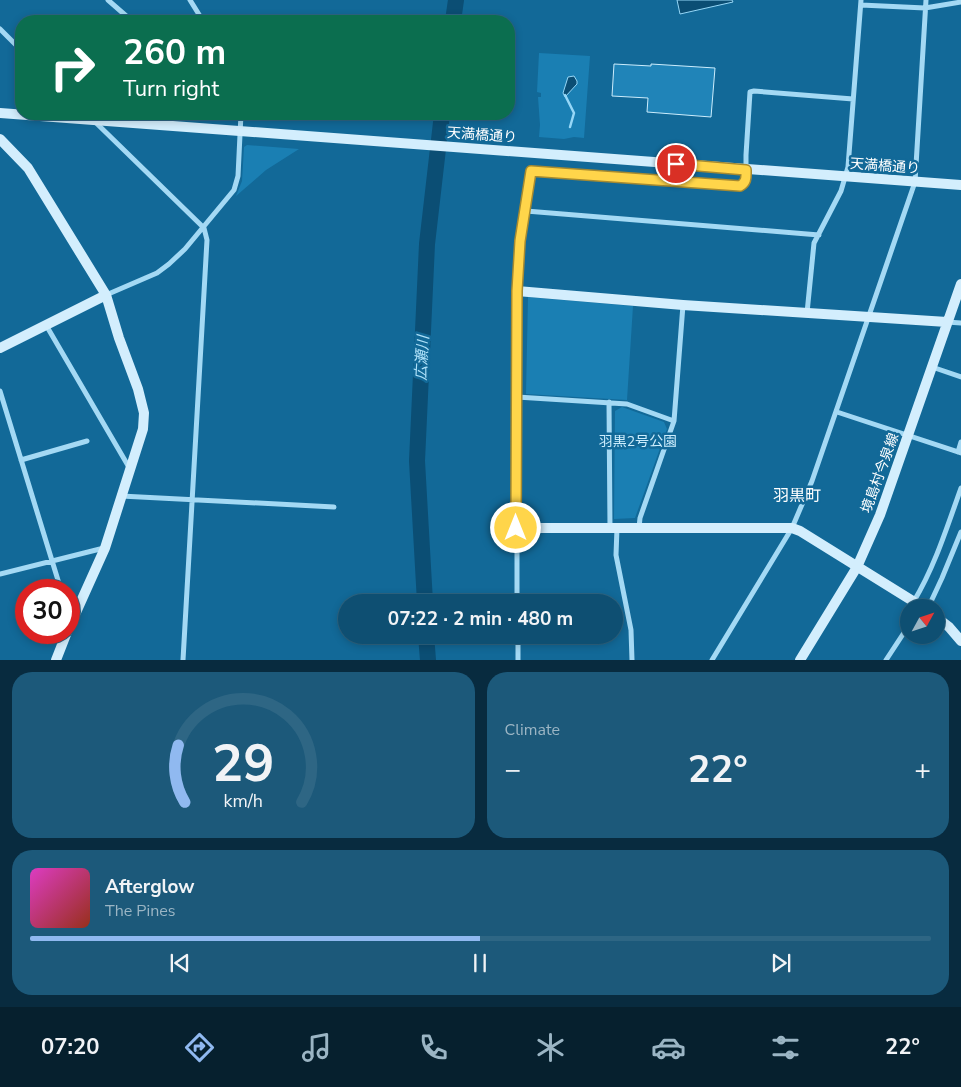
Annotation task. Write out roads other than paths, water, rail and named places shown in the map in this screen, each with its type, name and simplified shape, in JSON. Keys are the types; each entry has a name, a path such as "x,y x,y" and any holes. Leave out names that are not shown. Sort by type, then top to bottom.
{"street":[{"path":"108,0 125,15"},
{"path":"190,0 199,15"},
{"path":"712,660 792,528 812,481 915,182 926,0"},
{"path":"807,313 814,243 841,191 846,177 861,3 925,8 961,2"},
{"path":"0,29 15,44"},
{"path":"517,594 517,291 520,241 531,171 740,186 746,180 750,92 853,99"},
{"name":"天満橋通り","path":"0,112 15,113"},
{"path":"94,120 204,228 206,240 184,660"},
{"name":"天満橋通り","path":"130,120 239,131 961,185"},
{"path":"0,348 106,295 157,273 185,249 234,190 238,176 240,120"},
{"path":"0,139 28,168 106,295 144,412 143,429 104,548 80,601"},
{"path":"526,211 818,235"},
{"name":"境島村今泉線","path":"800,660 857,567 880,515 961,284"},
{"path":"517,291 683,305 961,324"},
{"path":"639,528 640,518 674,421 683,305"},
{"path":"46,325 130,469"},
{"path":"932,367 961,377"},
{"path":"0,392 58,579"},
{"path":"517,397 627,404 674,421"},
{"path":"609,402 616,555 631,630 632,660"},
{"path":"837,412 959,453 961,442"},
{"path":"21,460 87,441"},
{"path":"922,599 924,584 940,547 961,488"},
{"path":"121,496 334,507"},
{"path":"516,528 792,528 800,530 910,599"},
{"path":"926,599 942,578 961,532"},
{"path":"0,574 104,548"},
{"path":"945,624 960,638"},
{"path":"886,660 900,639"},
{"path":"56,660 62,644"},
{"path":"518,644 518,660"}],"waterway":[{"name":"広瀬川","path":"454,15 456,0"},
{"path":"565,95 574,113 570,127"},
{"name":"広瀬川","path":"425,594 417,461 427,244 441,120"},
{"name":"広瀬川","path":"427,644 428,660"}],"district":[{"name":"羽黒町","path":"797,496"}],"park label":[{"name":"羽黒2号公園","path":"638,441"}]}
